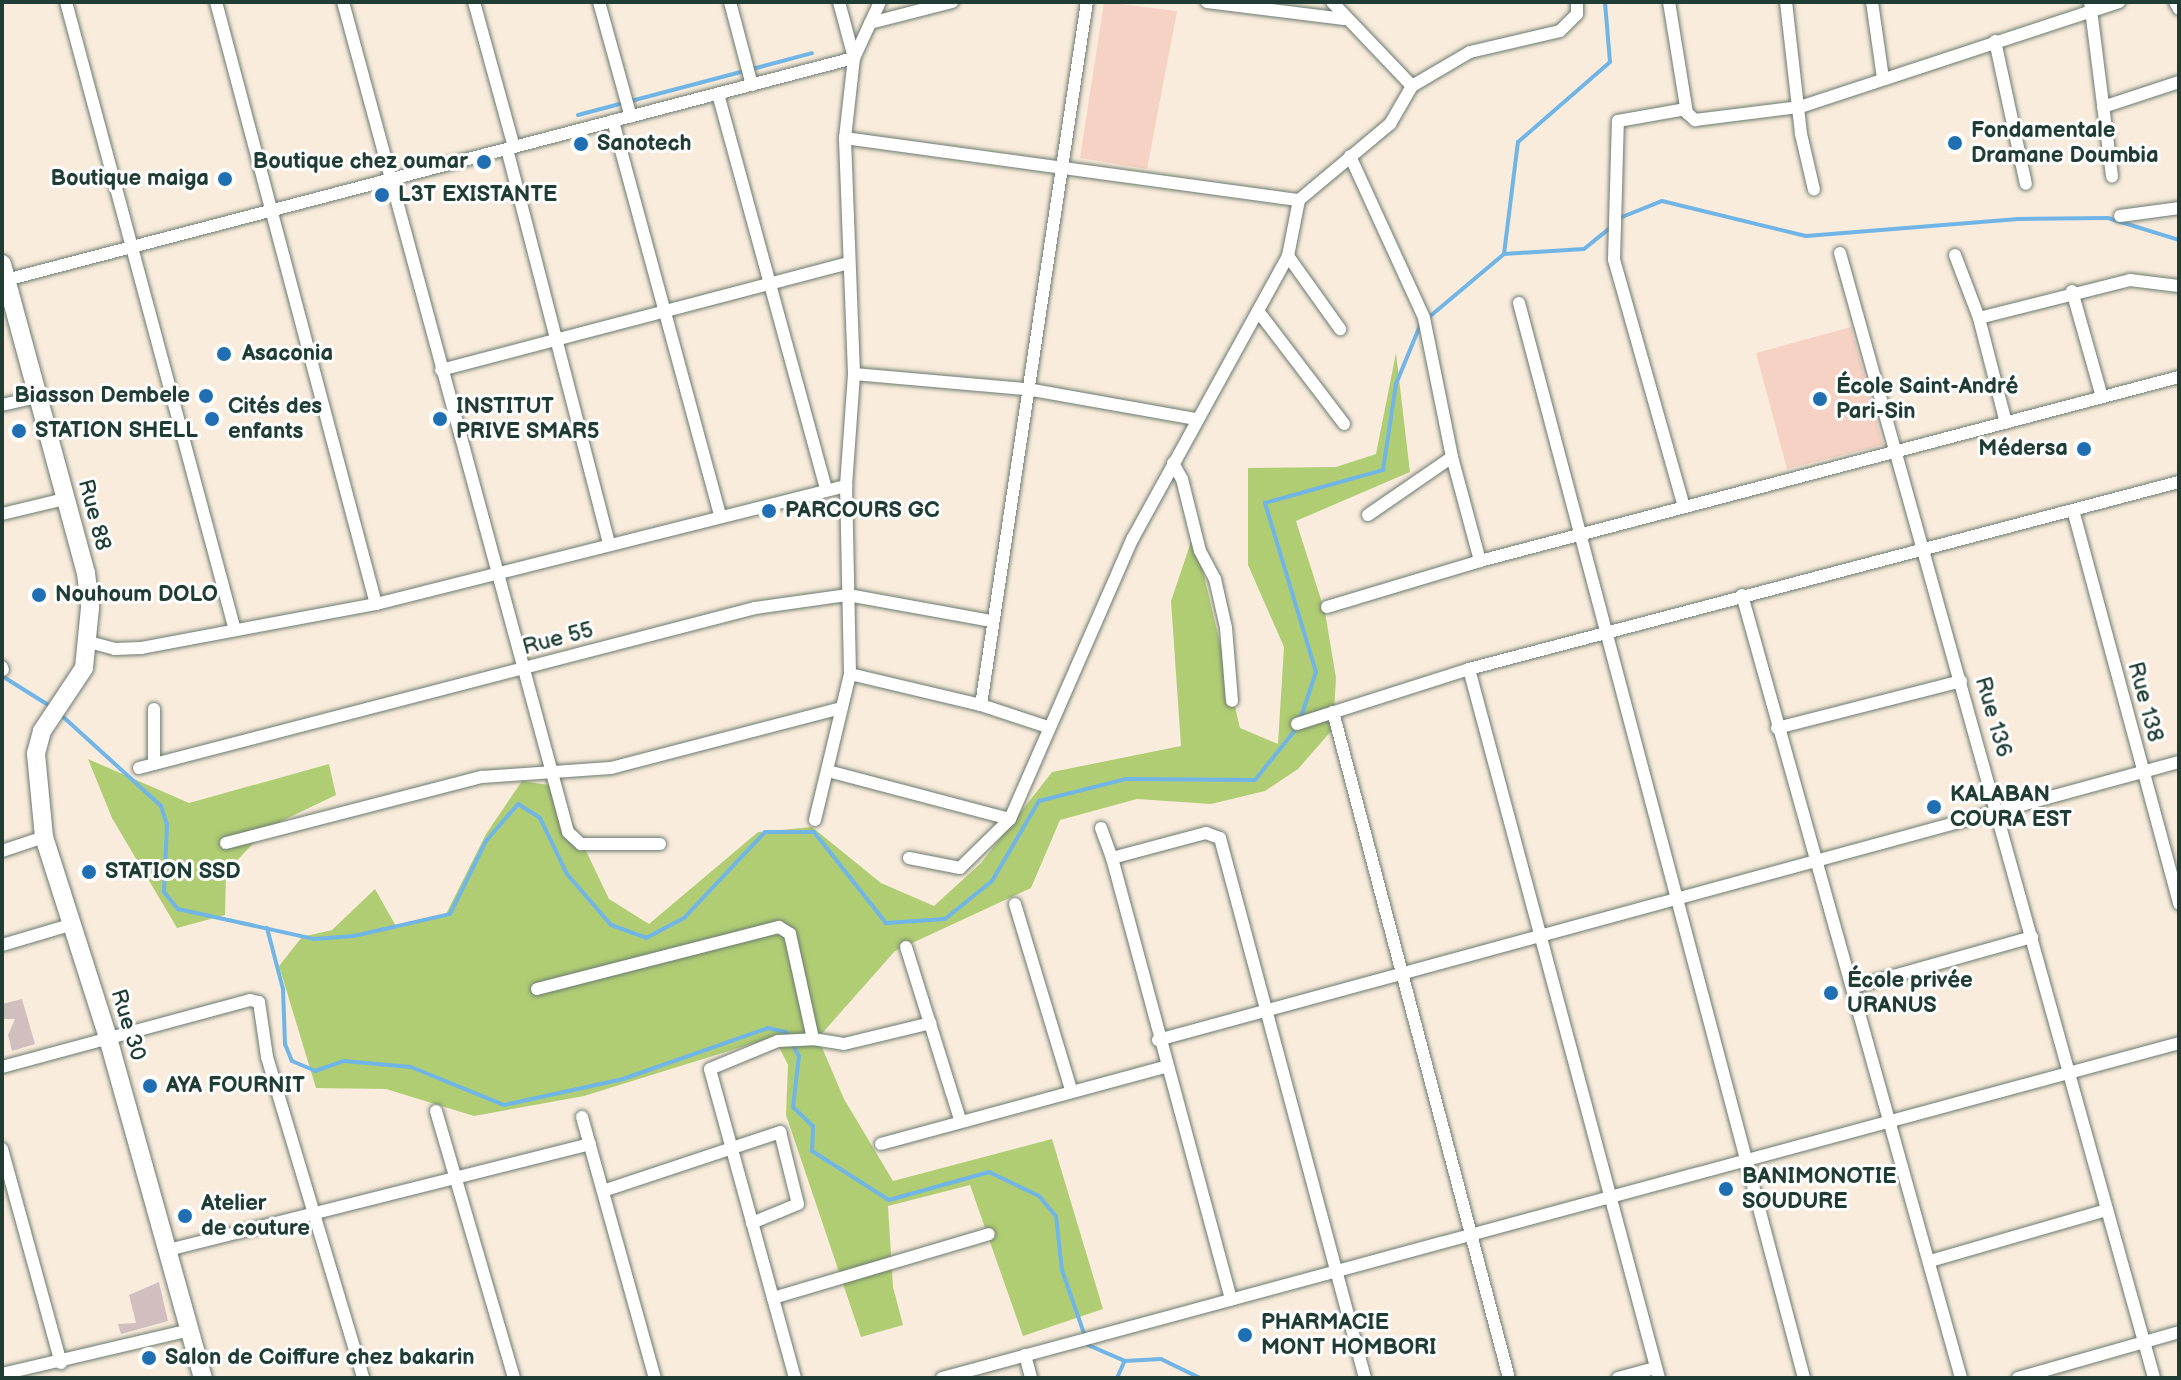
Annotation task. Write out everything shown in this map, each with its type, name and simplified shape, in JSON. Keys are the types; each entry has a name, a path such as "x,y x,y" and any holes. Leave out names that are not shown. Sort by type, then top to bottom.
{"main road":[{"name":"Rue 88","path":"3,275 86,573 89,642 74,687 42,731"},
{"name":"Rue 30","path":"42,731 35,772 44,837 108,1038 203,1378"}],"street":[{"path":"66,2 234,627"},
{"path":"216,2 376,604"},
{"path":"343,2 549,776 572,841 660,844"},
{"path":"474,2 609,543"},
{"path":"599,2 631,117"},
{"path":"730,2 752,85"},
{"path":"839,2 854,58"},
{"path":"815,820 850,674 846,486 854,374 846,264 845,138 854,58 880,2"},
{"path":"870,23 952,2"},
{"path":"981,705 991,621 1087,2"},
{"path":"1207,2 1344,19"},
{"path":"1332,2 1344,19 1412,86"},
{"path":"909,858 960,868 1010,819 1101,604 1196,419 1288,256 1299,200 1390,124 1412,86 1470,52 1560,31 1577,14 1577,2"},
{"path":"1669,2 1686,109 1695,120 1800,107 2091,5 2119,2"},
{"path":"1786,2 1814,190"},
{"path":"1872,2 1883,78"},
{"path":"2175,2 2179,9"},
{"path":"2091,5 2112,177"},
{"path":"1995,41 2026,184"},
{"path":"3,275 132,247 854,58"},
{"path":"2103,107 2179,82"},
{"path":"718,94 773,281 826,489"},
{"path":"1684,507 1614,260 1618,121 1686,109"},
{"path":"613,121 720,514"},
{"path":"845,138 1299,200"},
{"path":"1350,156 1424,318 1452,457 1480,561"},
{"path":"2120,216 2179,208"},
{"name":"Rue 136","path":"1840,253 2000,811 2154,1378"},
{"path":"1955,255 1979,318 2006,423"},
{"path":"1288,256 1340,329"},
{"path":"441,370 846,264"},
{"path":"1979,318 2072,291 2130,280 2179,286"},
{"path":"2072,291 2102,397"},
{"path":"1519,303 1804,1378"},
{"path":"1258,311 1344,424"},
{"path":"854,374 1027,389 1196,419"},
{"path":"1327,607 1480,561 1582,539 1684,507 2179,377"},
{"path":"2,405 37,397"},
{"path":"1368,515 1452,457"},
{"path":"1173,463 1182,479 1200,551 1215,579 1226,628 1232,701"},
{"path":"1297,724 1469,669 1609,635 1742,595 1926,551 2179,482"},
{"path":"89,642 115,649 141,648 234,627 376,604 720,514 846,486"},
{"path":"2,514 65,499"},
{"name":"Rue 138","path":"2073,510 2179,904"},
{"name":"Rue 55","path":"139,768 755,608 848,595 991,621"},
{"path":"1742,595 1961,1378"},
{"path":"1469,669 1658,1373 1618,1378"},
{"path":"850,674 981,705 1048,727"},
{"path":"1777,728 1961,681"},
{"path":"226,843 482,777 549,776 611,768 841,708"},
{"path":"154,709 154,764"},
{"path":"1333,712 1509,1378"},
{"path":"1158,1040 2179,762"},
{"path":"828,771 1010,819"},
{"path":"1101,828 1112,858 1165,1067 1231,1299"},
{"path":"1112,858 1206,833 1220,838 1365,1378"},
{"path":"2,851 44,837"},
{"path":"1015,904 1071,1089"},
{"path":"2,945 70,925"},
{"path":"537,989 779,927 790,934 813,1039"},
{"path":"1854,987 2032,937"},
{"path":"906,947 960,1119"},
{"path":"2,1067 250,1000 259,1002 267,1057 317,1212 363,1378"},
{"path":"795,1378 710,1074 713,1065 778,1041 813,1039 844,1044 931,1023"},
{"path":"950,1377 1066,1342 2179,1043"},
{"path":"881,1144 960,1119 1165,1067"},
{"path":"436,1111 460,1178 514,1378"},
{"path":"582,1117 655,1378"},
{"path":"603,1191 732,1145 780,1132 799,1198 793,1208 752,1223"},
{"path":"168,1250 590,1144"},
{"path":"2,1149 61,1363"},
{"path":"1930,1261 2107,1210"},
{"path":"773,1298 989,1234"},
{"path":"2,1374 61,1363 189,1330"},
{"path":"2018,1378 2179,1332"},
{"path":"1025,1355 1031,1378"}],"shaded area":[{"path":"1104,2 1177,11 1147,169 1080,158"},
{"name":"École Saint-André Pari-Sin","path":"1851,327 1883,445 1787,469 1756,353"},
{"path":"22,999 35,1044 12,1051 8,1035 15,1019 2,1019 2,1004"},
{"path":"159,1282 168,1321 121,1334 118,1324 136,1323 129,1295"}],"green space":[{"path":"1396,353 1410,472 1296,521 1325,612 1336,678 1333,729 1298,769 1265,791 1211,804 1137,799 1060,820 1031,888 895,951 818,1038 844,1099 893,1181 1052,1139 1103,1309 1023,1336 970,1185 888,1206 893,1287 903,1325 861,1337 786,1115 788,1065 774,1037 584,1096 474,1116 386,1089 316,1088 279,966 302,937 332,930 375,889 397,928 445,916 486,834 522,781 555,786 609,899 649,924 758,832 812,827 881,883 934,906 981,863 1052,772 1181,746 1171,601 1194,533 1240,728 1278,744 1284,647 1248,565 1248,468 1336,467 1376,454"},
{"path":"88,759 189,803 329,764 336,795 269,827 226,872 225,915 177,928 112,818"}],"waterway":[{"path":"1428,318 1504,254 1518,142 1610,62 1605,2"},
{"path":"578,115 812,53"},
{"path":"1617,219 1662,201 1806,236 2018,219 2108,218 2179,240"},
{"path":"1504,254 1584,249 1612,226"},
{"path":"1300,720 1316,672 1265,503 1383,470 1396,384 1421,323"},
{"path":"2,676 50,706"},
{"path":"60,714 161,806 167,824 164,892 178,909 314,939 354,936 450,914 486,841 518,804 540,818 567,874 611,925 646,938 684,918 765,832 814,832 886,923 945,919 992,881 1039,801 1126,779 1255,780 1297,728"},
{"path":"267,928 283,989 285,1044 292,1061 315,1071 344,1061 411,1067 504,1105 623,1079 768,1028 786,1032 799,1056 793,1107 813,1126 812,1151 889,1200 989,1172 1039,1196 1056,1216 1062,1270 1088,1345 1125,1361 1161,1359 1200,1378"},
{"path":"1117,1378 1124,1362"}],"place":[{"name":"Fondamentale Dramane Doumbia","path":"1955,143"},
{"name":"Sanotech","path":"581,144"},
{"name":"Boutique chez oumar","path":"484,162"},
{"name":"Boutique maiga","path":"225,179"},
{"name":"L3T EXISTANTE","path":"382,195"},
{"name":"Asaconia","path":"224,354"},
{"name":"Biasson Dembele","path":"206,396"},
{"name":"École Saint-André Pari-Sin","path":"1820,399"},
{"name":"Cités des enfants","path":"212,419"},
{"name":"INSTITUT PRIVE SMAR5","path":"440,419"},
{"name":"STATION SHELL","path":"19,431"},
{"name":"Médersa","path":"2084,449"},
{"name":"PARCOURS GC","path":"769,511"},
{"name":"Nouhoum DOLO","path":"39,595"},
{"name":"KALABAN COURA EST","path":"1934,807"},
{"name":"STATION SSD","path":"89,872"},
{"name":"École privée URANUS","path":"1831,993"},
{"name":"AYA FOURNIT","path":"150,1086"},
{"name":"BANIMONOTIE SOUDURE","path":"1726,1189"},
{"name":"Atelier de couture","path":"185,1216"},
{"name":"PHARMACIE MONT HOMBORI","path":"1245,1335"},
{"name":"Salon de Coiffure chez bakarin","path":"149,1358"}]}
